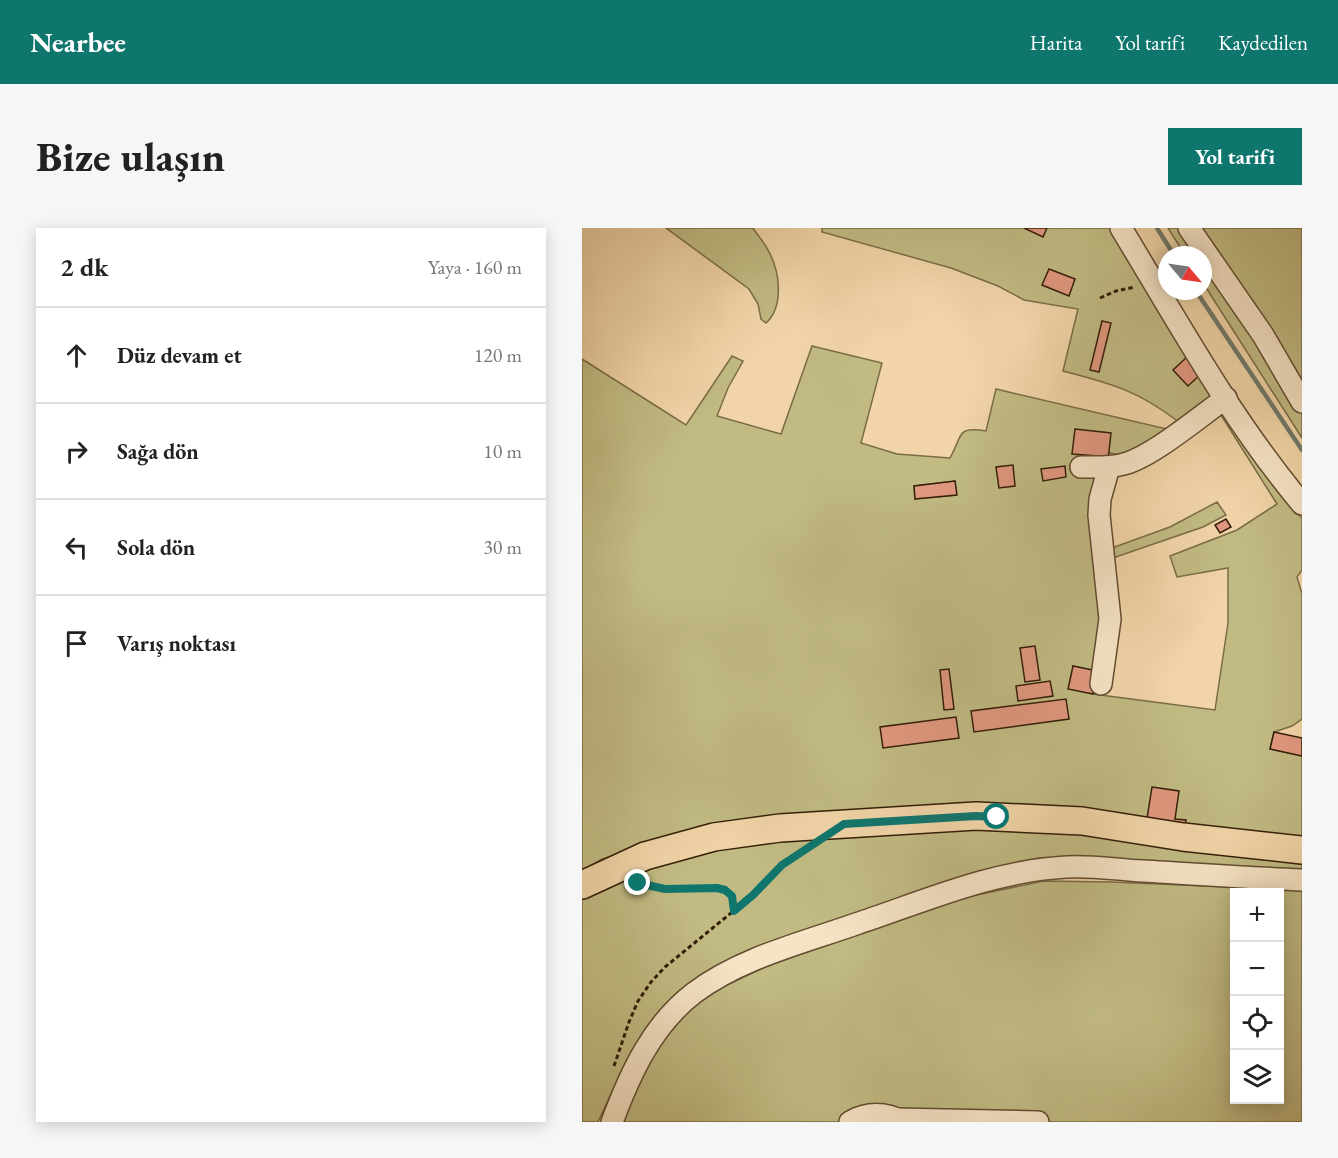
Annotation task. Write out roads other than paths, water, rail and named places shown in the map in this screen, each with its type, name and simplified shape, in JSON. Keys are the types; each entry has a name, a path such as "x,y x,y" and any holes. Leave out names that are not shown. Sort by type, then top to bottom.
{"main road":[{"path":"594,880 645,856 714,837 780,828 976,816 1082,821 1183,837 1302,850"}],"street":[{"path":"1121,228 1260,450 1302,504"},
{"path":"1189,228 1263,335 1302,402"},
{"path":"1082,467 1109,467 1125,464 1145,455 1226,398"},
{"path":"1101,684 1110,620 1099,515 1100,499 1109,467"},
{"path":"612,1122 621,1097 652,1037 671,1014 694,993 759,958 985,880 1029,871 1068,867 1302,880"},
{"path":"850,1122 859,1117 878,1114 900,1120 1038,1122"}],"waterway":[{"path":"1157,228 1168,246"},
{"path":"1202,300 1302,450"}]}
